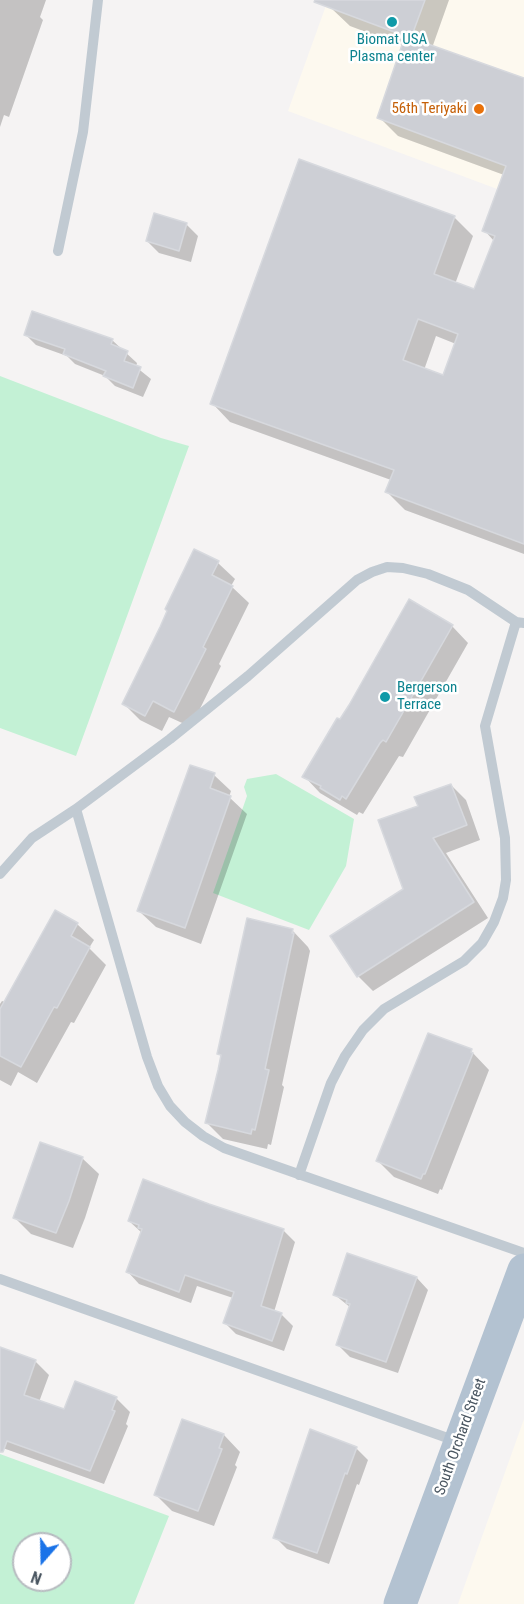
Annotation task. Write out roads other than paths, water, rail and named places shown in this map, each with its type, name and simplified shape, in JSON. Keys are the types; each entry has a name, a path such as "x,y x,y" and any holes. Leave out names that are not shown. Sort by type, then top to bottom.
{"main road":[{"name":"South Orchard Street","path":"400,1604 524,1270"}],"lane":[{"path":"58,252 83,132 98,0"},
{"path":"0,874 32,838 76,809 214,704 357,580 372,572 387,567 428,574 468,590 520,622 485,726 505,838 506,880 503,898 494,922 482,943 464,961 384,1009 363,1030 345,1056 331,1083 299,1175"},
{"path":"76,809 147,1057 158,1086 170,1106 185,1122 224,1148 524,1253"},
{"path":"0,1279 459,1442"}],"place":[{"name":"Biomat USA Plasma center","path":"392,22"},
{"name":"56th Teriyaki","path":"479,109"},
{"name":"Bergerson Terrace","path":"385,697"}]}
